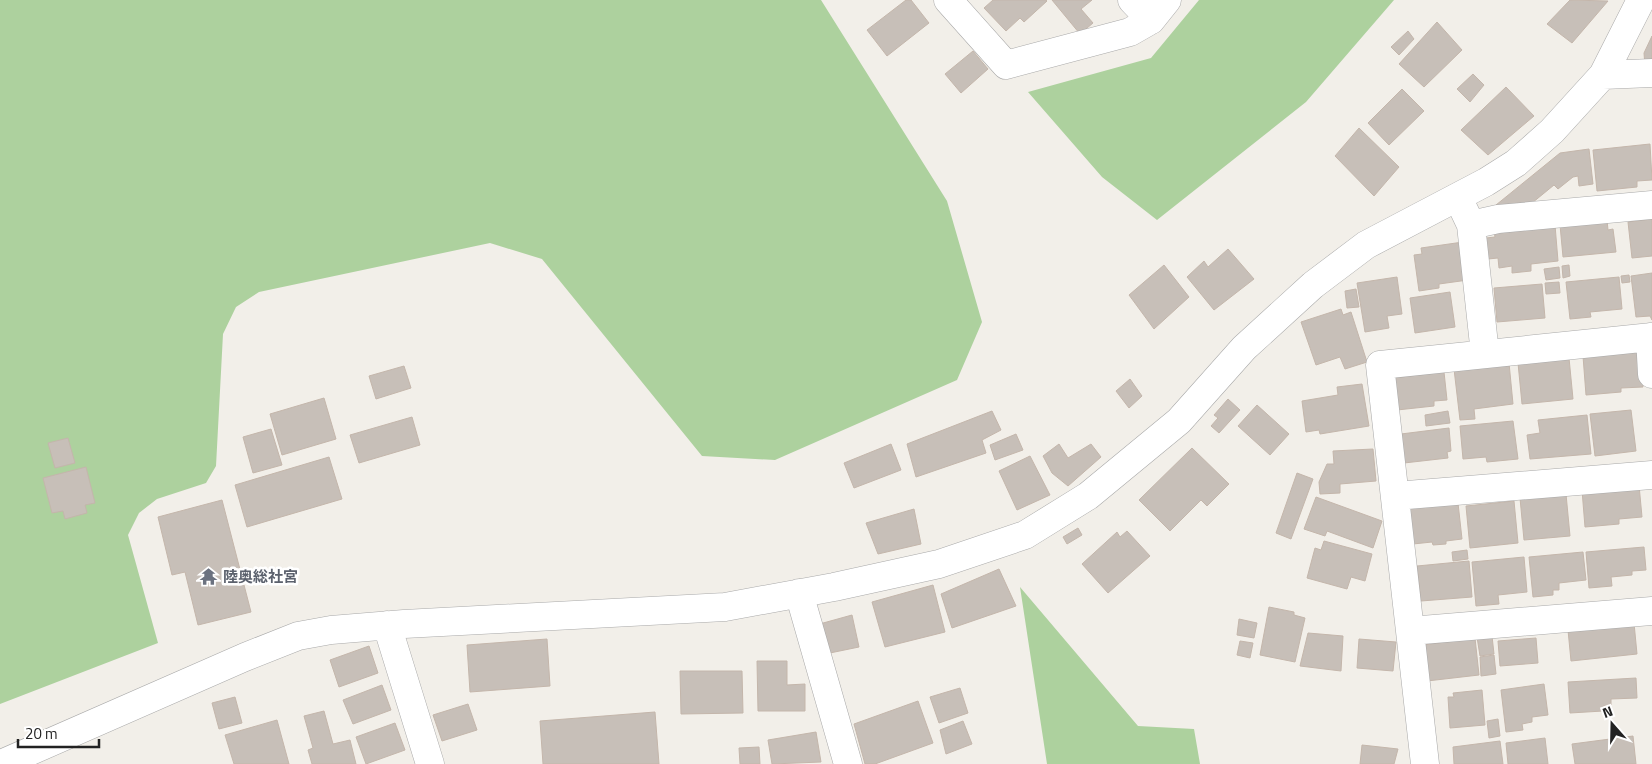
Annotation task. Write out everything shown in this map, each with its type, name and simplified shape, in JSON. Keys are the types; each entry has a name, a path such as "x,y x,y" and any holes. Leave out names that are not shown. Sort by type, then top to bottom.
{"street":[{"path":"948,0 1006,65 1130,32 1159,10"},
{"path":"1132,0 1159,10"},
{"path":"2,764 236,661 298,636 331,630 387,625 725,607 798,594 939,564 1025,535 1088,496 1179,421 1244,348 1313,285 1366,245 1432,208 1458,197 1516,163 1552,131 1602,75 1641,0"},
{"path":"1602,75 1652,74"},
{"path":"1458,197 1471,225 1485,354"},
{"path":"1471,225 1498,219 1652,204"},
{"path":"1425,764 1380,365 1651,337 1652,374"},
{"path":"1395,496 1652,475"},
{"path":"798,594 848,764"},
{"path":"1410,631 1652,611"},
{"path":"387,625 430,764"}],"green space":[{"path":"0,0 821,0 947,201 982,322 957,380 775,460 702,456 542,259 490,243 259,292 236,307 223,334 216,466 206,483 157,499 139,513 128,535 158,643 0,704"},
{"path":"1199,0 1394,0 1306,102 1157,220 1102,177 1028,92 1151,58"},
{"path":"1020,587 1138,726 1194,729 1200,764 1047,764"}],"building":[{"path":"906,0 911,0 929,23 887,56 867,30"},
{"path":"993,0 1047,1 1024,22 1020,18 1006,31 984,8"},
{"path":"1052,0 1092,0 1081,9 1093,23 1080,34"},
{"path":"1570,0 1608,1 1572,43 1547,24"},
{"path":"1437,22 1462,50 1424,87 1399,64"},
{"path":"1408,31 1414,39 1399,55 1391,47"},
{"path":"1652,36 1652,65 1645,66 1644,53"},
{"path":"973,51 988,69 961,93 945,74"},
{"path":"1473,74 1484,85 1470,102 1457,89"},
{"path":"1506,87 1534,116 1488,155 1461,130"},
{"path":"1402,89 1424,111 1389,145 1368,123"},
{"path":"1359,128 1399,167 1374,196 1335,156"},
{"path":"1650,144 1652,180 1637,181 1637,187 1597,191 1593,150"},
{"path":"1589,149 1593,184 1579,186 1578,176 1573,177 1558,189 1554,185 1532,203 1500,211 1496,205 1560,153"},
{"path":"1652,219 1652,256 1632,258 1628,222"},
{"path":"1607,220 1608,230 1613,229 1616,252 1563,257 1560,225"},
{"path":"1555,225 1558,261 1531,264 1531,271 1512,273 1512,266 1499,268 1498,258 1488,259 1486,238 1495,237 1494,231"},
{"path":"1463,242 1468,280 1439,284 1439,288 1419,291 1414,255 1422,254 1421,248"},
{"path":"1228,249 1254,279 1214,310 1187,277 1204,261 1208,267"},
{"path":"1164,265 1189,297 1154,329 1129,295"},
{"path":"1569,265 1570,276 1563,278 1562,266"},
{"path":"1559,267 1560,278 1546,280 1544,269"},
{"path":"1652,273 1652,320 1650,316 1636,317 1631,276"},
{"path":"1629,275 1630,282 1622,283 1621,276"},
{"path":"1397,277 1402,314 1387,316 1389,328 1365,332 1357,283"},
{"path":"1619,277 1622,309 1590,312 1591,317 1570,319 1566,282"},
{"path":"1559,282 1560,293 1546,294 1545,283"},
{"path":"1542,284 1545,318 1497,322 1494,288"},
{"path":"1356,289 1359,307 1347,308 1345,291"},
{"path":"1450,292 1455,327 1415,333 1410,298"},
{"path":"1341,309 1343,315 1351,312 1367,362 1345,369 1340,357 1316,365 1301,322"},
{"path":"1640,352 1643,387 1621,388 1621,392 1586,395 1583,356"},
{"path":"1569,358 1573,399 1522,404 1518,363"},
{"path":"1509,363 1513,404 1474,409 1475,419 1460,420 1454,369"},
{"path":"404,366 411,388 376,399 369,376"},
{"path":"1444,372 1447,400 1434,401 1434,406 1397,410 1393,378"},
{"path":"1130,379 1142,396 1129,408 1116,391"},
{"path":"1362,384 1369,426 1320,434 1319,430 1306,432 1302,401 1338,395 1337,387"},
{"path":"324,398 336,439 282,455 270,414"},
{"path":"1228,399 1240,410 1219,433 1211,426 1218,418 1214,415"},
{"path":"1257,405 1289,434 1270,455 1238,426"},
{"path":"1631,410 1636,451 1595,456 1590,414"},
{"path":"992,411 1001,430 982,440 986,453 916,477 907,444"},
{"path":"1448,411 1450,423 1426,426 1425,415"},
{"path":"1587,415 1591,454 1530,459 1527,435 1540,433 1538,420"},
{"path":"412,417 420,445 359,463 350,435"},
{"path":"1513,421 1518,459 1487,462 1486,457 1463,459 1460,426"},
{"path":"1449,428 1451,451 1447,452 1448,458 1404,463 1401,434"},
{"path":"271,429 282,465 253,473 243,437"},
{"path":"1016,434 1023,450 995,460 990,445"},
{"path":"68,438 75,463 55,468 48,443"},
{"path":"891,444 901,470 854,488 844,463"},
{"path":"1059,444 1068,458 1091,444 1101,457 1068,486 1052,473 1043,456"},
{"path":"1192,448 1229,484 1207,506 1201,500 1170,531 1139,500"},
{"path":"1373,449 1376,481 1340,484 1340,493 1320,494 1319,482 1327,464 1334,464 1333,451"},
{"path":"1030,456 1050,495 1017,510 999,471"},
{"path":"329,457 342,499 247,527 235,485"},
{"path":"86,467 95,503 85,505 87,513 65,519 63,511 52,513 43,478"},
{"path":"1297,473 1313,479 1291,539 1276,533"},
{"path":"1639,485 1642,517 1619,519 1619,524 1585,527 1582,490"},
{"path":"1566,494 1570,536 1524,540 1520,498"},
{"path":"1316,497 1382,521 1373,548 1327,531 1325,536 1304,529"},
{"path":"222,500 251,612 198,625 185,572 172,575 158,517"},
{"path":"1514,501 1518,543 1470,548 1466,506"},
{"path":"1458,503 1462,539 1446,541 1446,544 1433,545 1432,542 1413,544 1410,508"},
{"path":"914,509 921,544 878,554 866,523"},
{"path":"1078,528 1082,535 1067,544 1063,537"},
{"path":"1127,531 1150,556 1108,593 1082,564 1117,532 1120,537"},
{"path":"1324,541 1372,554 1365,581 1351,577 1347,589 1307,578 1315,548 1321,550"},
{"path":"1644,547 1646,570 1632,571 1632,575 1611,577 1612,586 1589,588 1586,552"},
{"path":"1467,550 1468,559 1453,561 1452,552"},
{"path":"1583,552 1586,580 1559,583 1559,590 1553,590 1553,595 1533,597 1529,557"},
{"path":"1524,557 1527,592 1498,595 1499,604 1476,606 1472,562"},
{"path":"1469,561 1472,597 1421,601 1417,566"},
{"path":"999,569 1016,606 952,628 941,594"},
{"path":"933,585 945,632 885,647 872,602"},
{"path":"1269,607 1294,612 1294,615 1305,618 1295,662 1260,655"},
{"path":"852,615 859,647 825,654 816,625"},
{"path":"1239,619 1257,623 1254,638 1237,635"},
{"path":"1634,623 1637,654 1571,661 1568,630"},
{"path":"1308,633 1343,636 1341,671 1300,666"},
{"path":"1492,636 1494,654 1480,656 1477,637"},
{"path":"1475,638 1479,675 1427,681 1423,645"},
{"path":"1536,638 1538,663 1500,666 1498,641"},
{"path":"547,639 550,686 470,692 467,645"},
{"path":"1359,639 1396,642 1393,671 1357,668"},
{"path":"1240,641 1253,643 1250,658 1237,655"},
{"path":"369,646 378,673 339,687 330,660"},
{"path":"1494,655 1496,674 1481,676 1480,657"},
{"path":"757,661 787,661 787,685 805,684 805,711 758,711"},
{"path":"680,671 742,671 743,713 681,714"},
{"path":"1636,678 1637,698 1611,699 1611,705 1603,706 1603,711 1570,713 1568,682"},
{"path":"1544,684 1548,715 1532,717 1532,722 1522,724 1523,730 1506,732 1501,690"},
{"path":"382,685 391,710 353,724 343,700"},
{"path":"960,688 968,713 939,723 930,697"},
{"path":"1482,690 1485,725 1450,728 1448,697 1454,697 1453,693"},
{"path":"235,697 242,723 219,729 212,703"},
{"path":"918,701 933,743 875,764 865,764 854,724"},
{"path":"468,704 477,730 442,741 433,715"},
{"path":"324,711 333,744 350,740 356,764 312,764 308,750 313,748 304,716"},
{"path":"655,712 659,764 543,764 540,721"},
{"path":"1498,719 1500,736 1489,738 1487,721"},
{"path":"277,720 289,764 234,764 225,735"},
{"path":"963,721 972,744 946,754 940,730"},
{"path":"395,723 405,750 366,764 356,737"},
{"path":"816,732 821,762 772,764 768,740"},
{"path":"1633,736 1636,764 1575,764 1572,744"},
{"path":"1545,738 1548,764 1508,764 1506,743"},
{"path":"1500,741 1503,764 1454,764 1453,747"},
{"path":"1362,745 1398,749 1394,764 1360,764"},
{"path":"759,747 760,764 740,764 739,748"}],"place":[{"name":"陸奥総社宮","path":"209,576"}]}
